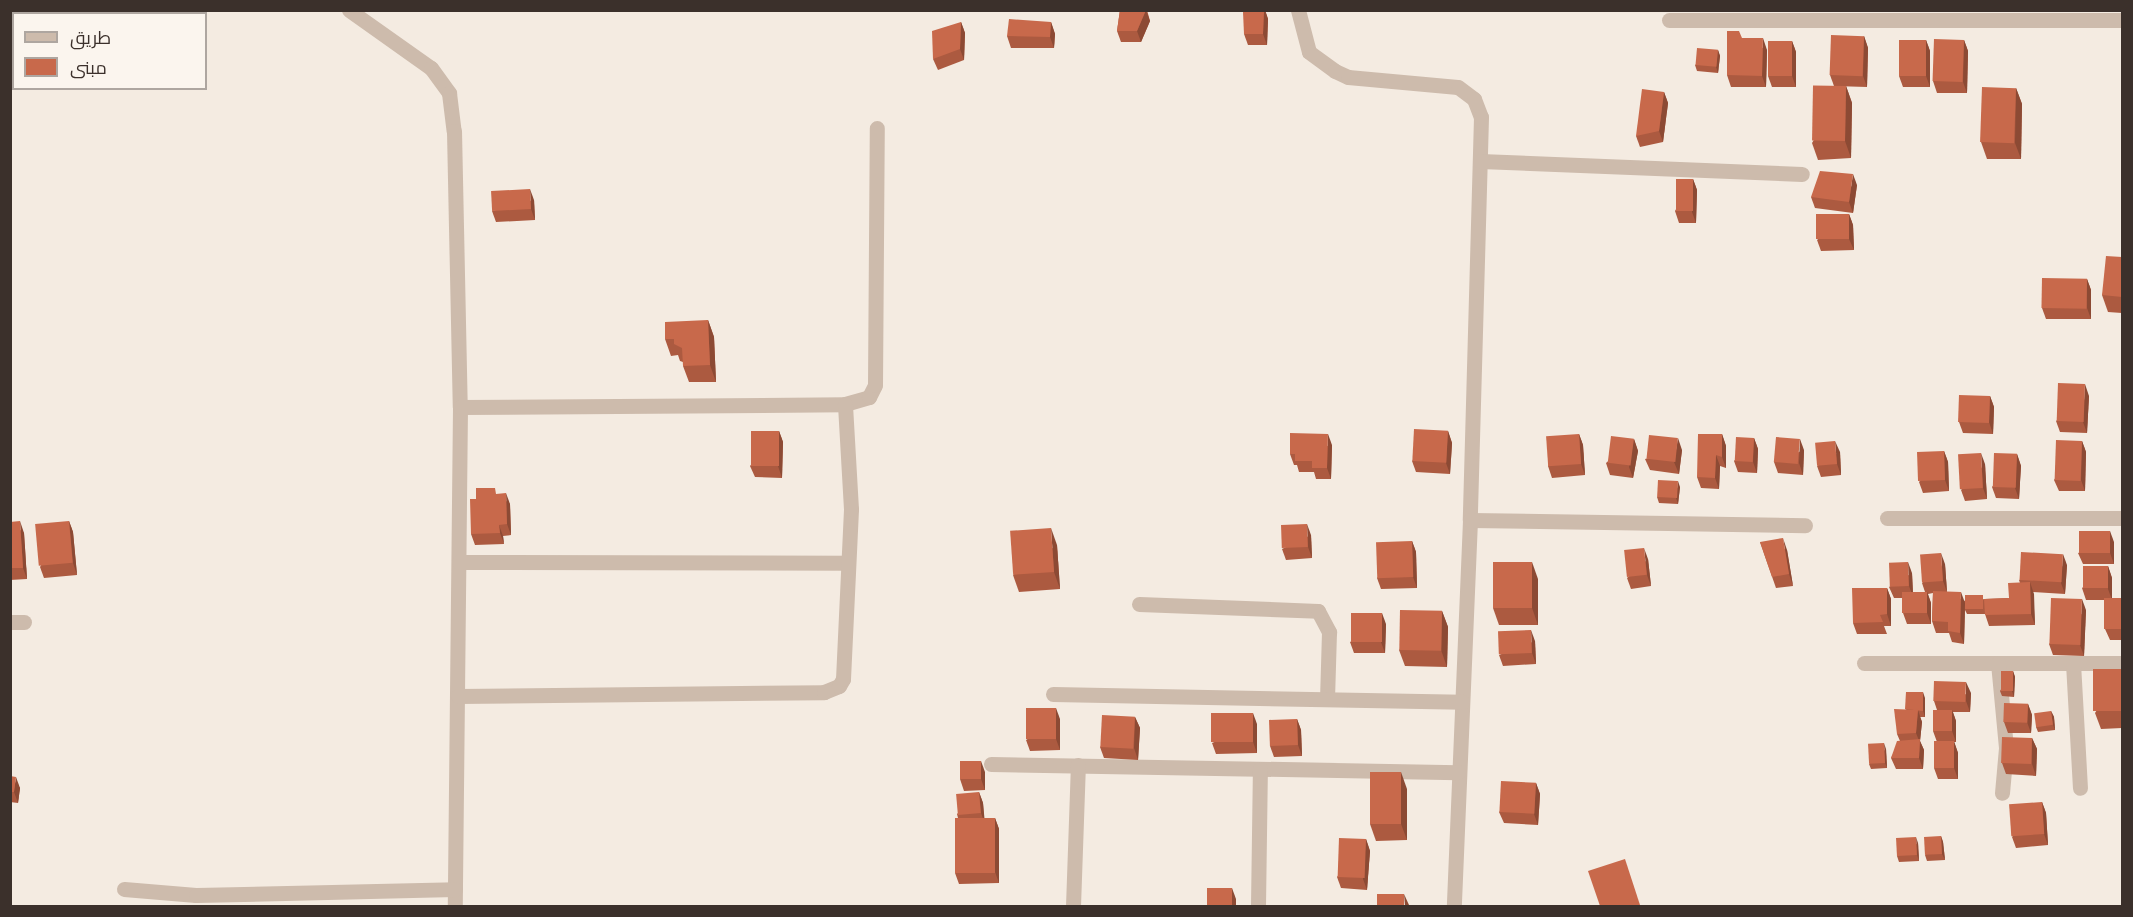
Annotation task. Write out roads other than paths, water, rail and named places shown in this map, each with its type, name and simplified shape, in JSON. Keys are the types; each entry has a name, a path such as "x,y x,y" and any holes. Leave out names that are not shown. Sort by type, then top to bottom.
{"street":[{"path":"349,10 431,68 449,93 454,131 460,407 455,906"},
{"path":"1298,10 1309,51 1335,71 1348,77 1466,91 1474,99 1481,117 1470,520 1454,906"},
{"path":"1668,20 2122,20"},
{"path":"460,407 845,404 868,397 875,385 877,128"},
{"path":"1480,161 1802,174"},
{"path":"458,696 831,692 843,679 851,485 845,404"},
{"path":"1887,518 2122,518"},
{"path":"1470,520 1805,525"},
{"path":"459,562 848,563"},
{"path":"1139,604 1318,611 1329,632 1328,699"},
{"path":"1864,663 2122,663"},
{"path":"1998,663 2007,748 2002,793"},
{"path":"2073,663 2080,788"},
{"path":"1053,694 1462,702"},
{"path":"991,764 1458,772"},
{"path":"1073,906 1078,765"},
{"path":"1258,906 1260,769"},
{"path":"124,889 196,895 455,889"}]}
